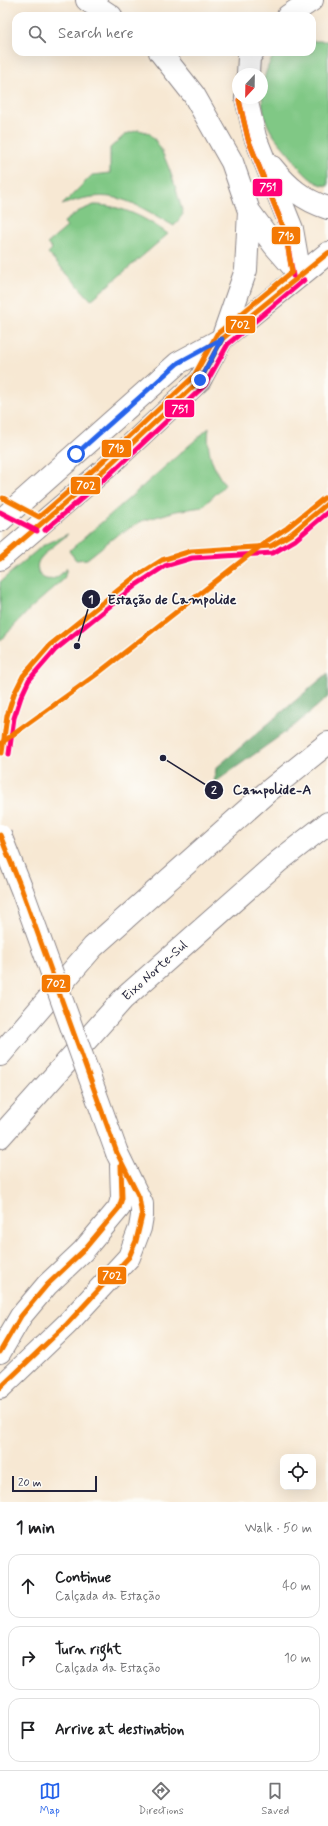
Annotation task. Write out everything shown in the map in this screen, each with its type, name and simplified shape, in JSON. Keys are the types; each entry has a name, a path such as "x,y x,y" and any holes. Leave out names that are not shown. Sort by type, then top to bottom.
{"main road":[{"path":"87,0 105,12"},
{"path":"294,12 312,0"},
{"path":"163,56 194,95 206,115 232,162 249,211 300,276"},
{"path":"248,68 250,56"},
{"path":"247,104 255,137 292,229 300,276"},
{"path":"261,152 286,184 309,201 328,208"},
{"path":"0,559 105,469 200,380 222,339 246,270 249,211"},
{"path":"0,521 178,363 222,339 328,253"},
{"path":"0,1055 93,947 266,793 328,743"},
{"name":"Eixo Norte-Sul","path":"0,1137 123,999 279,861 328,823"},
{"path":"0,835 22,890 119,1159 135,1187 142,1204 140,1228 129,1257 67,1324 0,1388"},
{"path":"0,1352 21,1316 47,1285 83,1251 119,1208 122,1198 119,1159"}],"green space":[{"path":"316,41 328,41 328,186 312,180 300,168 277,140 267,124 262,104 268,104 268,68 274,56 316,56"},
{"path":"138,130 152,136 167,163 183,214 174,226 132,203 120,199 94,197 79,199 62,205 92,175 110,173 110,148 126,134"},
{"path":"94,205 114,207 124,210 142,218 168,234 91,300 48,253 52,249 47,244 67,227 64,222 79,211"},
{"path":"209,428 209,451 213,465 225,485 202,507 176,511 142,521 117,535 87,559 76,560 69,551"},
{"path":"68,534 40,559 37,566 39,574 48,579 52,579 60,575 67,568 64,579 31,608 0,641 0,582 42,546"},
{"path":"328,673 328,697 294,726 214,783 216,768"}],"transit line":[{"name":"751","path":"240,104 248,139 285,231 293,276"},
{"name":"713","path":"3,498 39,517 100,464 194,376 217,334 292,272 285,231 248,139 240,104"},
{"name":"702","path":"0,559 105,469 200,380 222,339 328,253"},
{"name":"751","path":"45,530 110,474 205,385 228,344 304,280"},
{"name":"713","path":"0,744 97,674 324,498"},
{"name":"702","path":"2,753 7,716 14,694 23,676 50,645 132,579 162,560 191,551 271,546 291,534 328,503"},
{"name":"751","path":"0,512 37,531"},
{"name":"751","path":"9,754 14,718 29,680 55,650 136,585 165,566 192,558 273,553 295,540 328,512"},
{"name":"702","path":"0,835 22,890 117,1153 139,1197 142,1216 136,1241 129,1257 67,1324 0,1388"},
{"name":"702","path":"0,1352 21,1316 47,1285 83,1251 119,1208 122,1198 121,1165"}],"place":[{"name":"Estação de Campolide","path":"77,646"},
{"name":"Campolide-A","path":"163,758"}],"route":[{"path":"76,454 178,363 222,339 200,380"}]}
